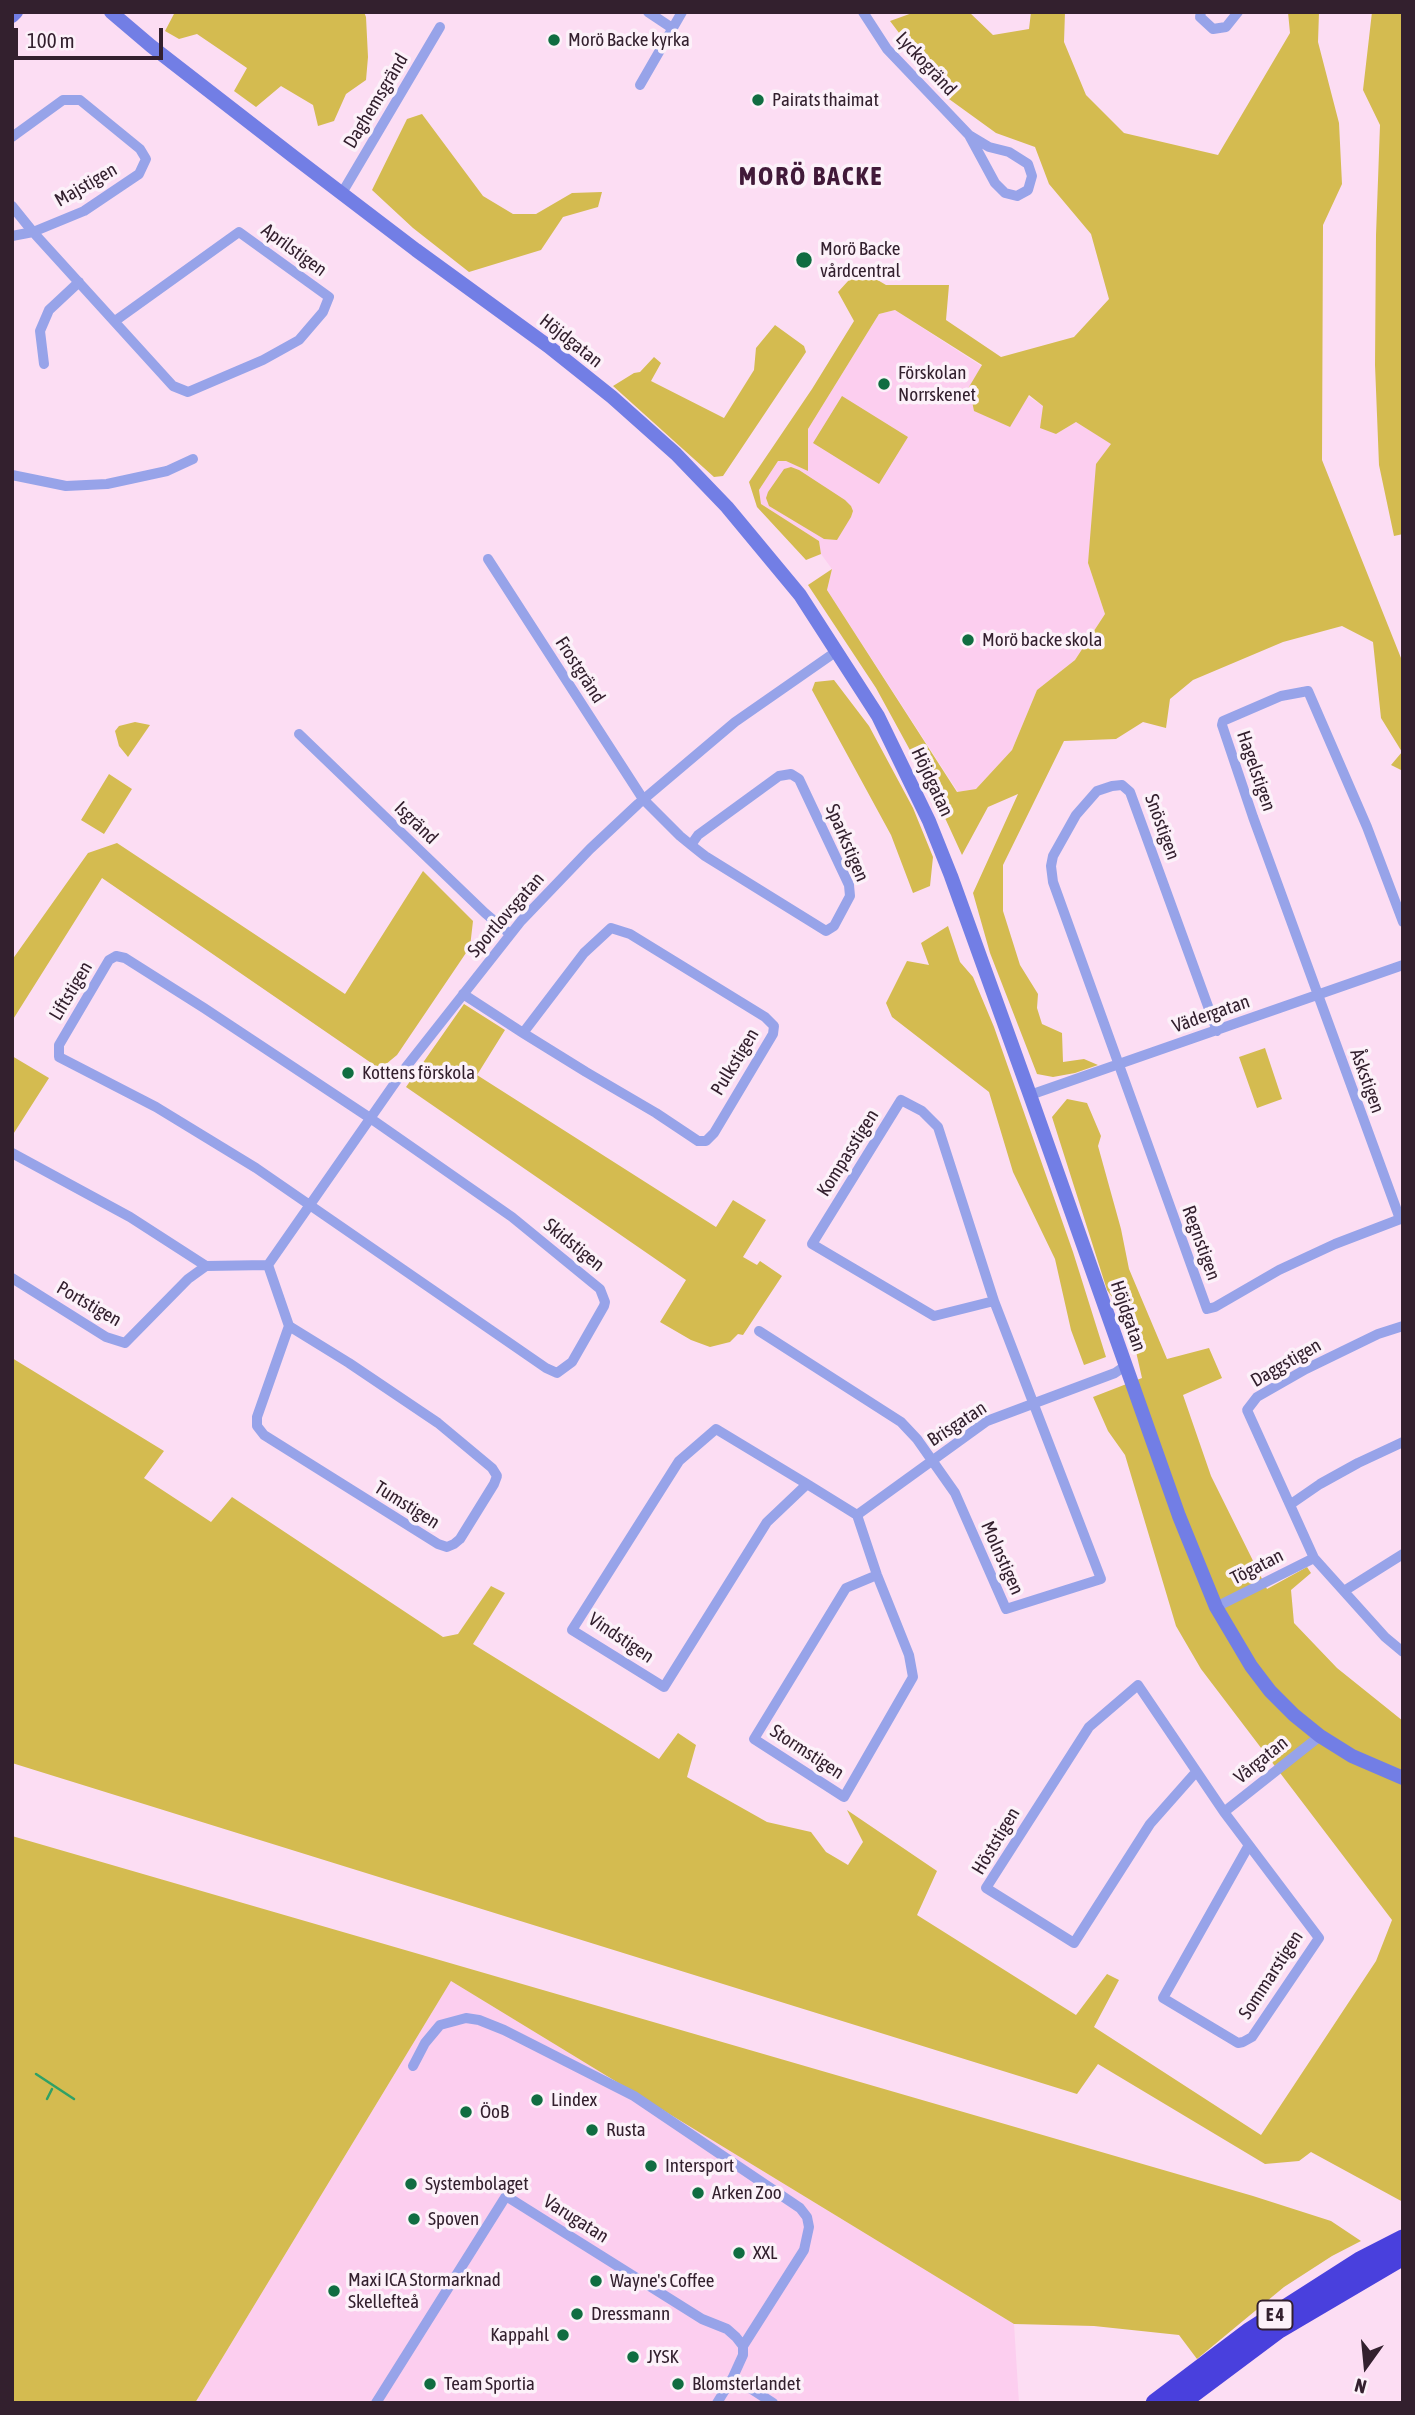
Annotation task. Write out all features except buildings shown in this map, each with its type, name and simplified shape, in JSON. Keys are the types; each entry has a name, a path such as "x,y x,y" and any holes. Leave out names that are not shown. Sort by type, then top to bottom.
{"highway":[{"name":"E 4","path":"1155,2403 1249,2332 1360,2261 1403,2239"},
{"name":"E 4","path":"1180,2403 1314,2307 1403,2256"},
{"path":"1187,2403 1213,2377"}],"street":[{"path":"12,16 16,12"},
{"name":"Höjdgatan","path":"111,12 171,62 612,397 676,454 764,549 800,595 878,716 929,821 1030,1095 1125,1366 1216,1607 1232,1638 1270,1691 1294,1715 1320,1736 1352,1756 1403,1778"},
{"path":"648,12 672,27"},
{"path":"640,85 682,12"},
{"name":"Lyckogränd","path":"863,12 887,49 969,135 995,183 1005,193 1017,196 1028,190 1032,176 1028,164 1009,152 989,147 969,135"},
{"path":"1201,12 1200,17 1213,29 1226,27 1238,12"},
{"name":"Daghemsgränd","path":"342,193 440,27"},
{"name":"Majstigen","path":"12,137 63,100 80,100 140,149 146,159 139,174 84,211 33,232 12,236"},
{"path":"12,206 33,232"},
{"name":"Aprilstigen","path":"33,232 173,386 188,392 263,360 299,340 323,312 329,297 239,232 115,321"},
{"path":"44,364 40,331 49,310 79,282"},
{"path":"12,475 66,485 107,484 167,471 193,459"},
{"name":"Frostgränd","path":"488,559 643,799"},
{"name":"Sportlovsgatan","path":"268,1265 405,1067 510,934 590,849 643,799 735,722 837,651"},
{"name":"Hagelstigen","path":"1317,995 1249,804 1222,725 1223,721 1281,696 1308,691 1367,827 1403,922"},
{"name":"Isgränd","path":"299,734 510,934"},
{"name":"Sparkstigen","path":"643,799 691,845 826,931 834,926 850,896 849,885 799,779 791,774 779,776 698,835 691,845"},
{"name":"Snöstigen","path":"1118,1063 1053,883 1051,866 1053,856 1076,815 1097,791 1112,786 1122,785 1130,792 1138,808 1217,1031"},
{"name":"Pulkstigen","path":"463,994 523,1033 698,1141 706,1140 713,1133 773,1034 774,1026 765,1017 630,934 611,928 584,953 523,1033"},
{"name":"Liftstigen","path":"309,1205 256,1168 156,1107 65,1062 60,1057 60,1045 109,960 116,957 125,958 370,1118"},
{"name":"Vädergatan","path":"1030,1095 1403,965"},
{"name":"Åskstigen","path":"1317,995 1401,1218"},
{"name":"Regnstigen","path":"1118,1063 1207,1309 1279,1270 1401,1218"},
{"name":"Kompasstigen","path":"994,1301 934,1316 812,1244 901,1100 922,1111 938,1127 994,1301 1035,1403"},
{"name":"Skidstigen","path":"309,1205 546,1368 557,1374 572,1362 604,1306 600,1289 512,1217 370,1118"},
{"path":"12,1153 130,1217 206,1266 268,1265 289,1326"},
{"name":"Portstigen","path":"12,1278 106,1337 125,1343 188,1279 206,1266"},
{"name":"Tumstigen","path":"289,1326 438,1423 492,1468 497,1476 494,1483 460,1539 454,1544 447,1547 438,1544 264,1435 257,1426 257,1416 289,1326"},
{"name":"Daggstigen","path":"1403,1326 1378,1334 1306,1369 1257,1396 1247,1410 1314,1558 1385,1637 1403,1652"},
{"name":"Molnstigen","path":"759,1331 901,1422 917,1439 955,1493 1006,1609 1101,1579 1035,1403"},
{"name":"Brisgatan","path":"856,1515 987,1421 1115,1373 1125,1366"},
{"name":"Vindstigen","path":"807,1484 767,1521 664,1687 572,1630 679,1461 716,1429 807,1484 856,1515"},
{"path":"1291,1504 1339,1474 1403,1442"},
{"name":"Stormstigen","path":"856,1515 909,1655 913,1677 845,1797 754,1739 846,1588 877,1574"},
{"path":"1344,1591 1403,1554"},
{"name":"Tögatan","path":"1216,1607 1314,1558"},
{"name":"Höststigen","path":"1196,1772 1150,1824 1074,1943 986,1888 1088,1727 1138,1685 1224,1811"},
{"name":"Vårgatan","path":"1224,1811 1320,1736"},
{"name":"Sommarstigen","path":"1224,1811 1319,1938 1252,2037 1238,2043 1163,1998 1249,1845"},
{"path":"413,2066 433,2031 440,2025 466,2018 479,2020 634,2096 800,2208 810,2227 804,2250 743,2346 743,2355 733,2377 717,2403"},
{"name":"Varugatan","path":"376,2403 506,2196 702,2319 727,2329 743,2346"},
{"path":"733,2377 773,2403"}],"shaded area":[{"path":"175,12 364,12 368,57 366,80 346,94 334,121 318,126 313,105 281,86 256,107 234,91 247,68 197,34 179,39 165,31"},
{"path":"915,12 969,12 993,35 1029,29 1031,12 1065,12 1064,42 1086,95 1124,133 1218,155 1290,33 1288,12 1319,12 1318,42 1339,123 1342,184 1323,225 1322,460 1403,663 1403,771 1391,765 1402,752 1381,718 1373,642 1342,626 1283,642 1193,680 1170,699 1166,728 1143,722 1116,739 1064,741 1003,865 1003,911 1020,965 1038,994 1037,1008 1042,1024 1062,1033 1063,1062 1084,1059 1098,1065 1053,1077 1037,1074 990,953 973,893 1018,794 988,807 962,855 934,794 876,688 808,585 832,569 827,590 957,792 976,789 1012,750 1037,690 1075,660 1105,614 1088,563 1096,464 1111,444 1076,422 1056,434 1040,428 1043,406 1029,395 1010,427 974,411 969,387 982,365 895,310 879,314 808,429 808,471 786,461 778,461 759,490 761,504 819,541 821,554 806,560 757,507 749,482 854,321 838,292 859,269 886,285 949,285 946,320 1001,357 1074,337 1109,299 1091,234 1049,184 1035,147 996,133 949,99 890,21"},
{"path":"1372,12 1403,12 1403,534 1394,536 1379,465 1375,365 1380,125 1363,90"},
{"path":"422,114 483,196 513,214 536,214 572,193 602,192 598,207 563,217 541,250 469,272 413,228 372,190 407,119"},
{"path":"895,310 1043,406 1056,434 1076,422 1112,444 1088,563 1105,614 1075,660 1037,690 1012,750 976,789 958,792 827,590 832,569 821,554 819,541 761,504 759,490 778,461 786,461 808,470 808,429 879,314"},
{"path":"775,325 804,346 806,352 723,476 714,477 613,386 640,372 654,357 661,363 651,381 724,418 754,370 756,348"},
{"path":"842,396 908,437 879,484 813,443"},
{"path":"791,467 851,506 851,517 837,540 824,539 769,506 766,498 768,492 784,469"},
{"path":"834,680 869,726 913,808 933,857 930,886 913,893 891,835 812,690 815,682"},
{"path":"135,722 150,725 128,757 119,746 115,731 119,726"},
{"path":"109,774 132,789 104,834 81,820"},
{"path":"117,843 345,994 423,871 473,921 470,947 397,1055 380,1069 102,878 12,1021 12,960 88,853"},
{"path":"948,926 960,962 973,977 994,1027 1073,1252 1106,1357 1084,1365 1071,1330 1055,1259 1013,1172 989,1092 892,1017 886,1003 907,961 929,965 921,943"},
{"path":"464,1004 505,1030 477,1075 716,1227 733,1200 766,1220 743,1257 757,1265 760,1261 782,1276 743,1335 738,1334 730,1342 710,1347 691,1340 660,1322 686,1280 406,1087"},
{"path":"1265,1048 1282,1099 1257,1108 1239,1057"},
{"path":"12,1056 49,1078 12,1136"},
{"path":"1067,1099 1087,1103 1101,1136 1098,1146 1129,1269 1167,1359 1209,1348 1222,1378 1183,1395 1211,1476 1267,1589 1307,1567 1311,1573 1291,1590 1294,1623 1337,1668 1403,1721 1403,2202 1311,2152 1299,2161 1265,2164 1098,2064 1077,2094 12,1763 12,1358 164,1451 144,1478 211,1522 232,1497 443,1637 458,1634 491,1586 505,1593 473,1644 659,1759 678,1733 696,1745 687,1777 767,1822 811,1832 826,1852 848,1865 863,1842 847,1810 937,1871 917,1915 1076,2015 1107,1974 1119,1980 1094,2027 1261,2135 1376,1961 1392,1920 1201,1669 1176,1626 1125,1455 1108,1431 1093,1397 1142,1378 1129,1321 1107,1290 1052,1117"},
{"path":"12,1836 1253,2196 1331,2221 1361,2241 1284,2287 1197,2359 1179,2335 1094,2326 1014,2324 451,1981 195,2403 12,2403"},
{"path":"451,1981 1014,2324 1019,2403 195,2403"}],"waterway":[{"path":"36,2074 74,2099"},
{"path":"47,2099 52,2089"}],"place":[{"name":"Morö Backe kyrka","path":"554,40"},
{"name":"Pairats thaimat","path":"758,100"},
{"name":"Morö Backe vårdcentral","path":"804,260"},
{"name":"Förskolan Norrskenet","path":"884,384"},
{"name":"Morö backe skola","path":"968,640"},
{"name":"Kottens förskola","path":"348,1073"},
{"name":"Lindex","path":"537,2100"},
{"name":"ÖoB","path":"466,2112"},
{"name":"Rusta","path":"592,2130"},
{"name":"Intersport","path":"651,2166"},
{"name":"Systembolaget","path":"411,2184"},
{"name":"Arken Zoo","path":"698,2193"},
{"name":"Spoven","path":"414,2219"},
{"name":"XXL","path":"739,2253"},
{"name":"Wayne's Coffee","path":"596,2281"},
{"name":"Maxi ICA Stormarknad Skellefteå","path":"334,2291"},
{"name":"Dressmann","path":"577,2314"},
{"name":"Kappahl","path":"563,2335"},
{"name":"JYSK","path":"633,2357"},
{"name":"Team Sportia","path":"430,2384"},
{"name":"Blomsterlandet","path":"678,2384"}],"district":[{"name":"MORÖ BACKE","path":"811,177"}]}
